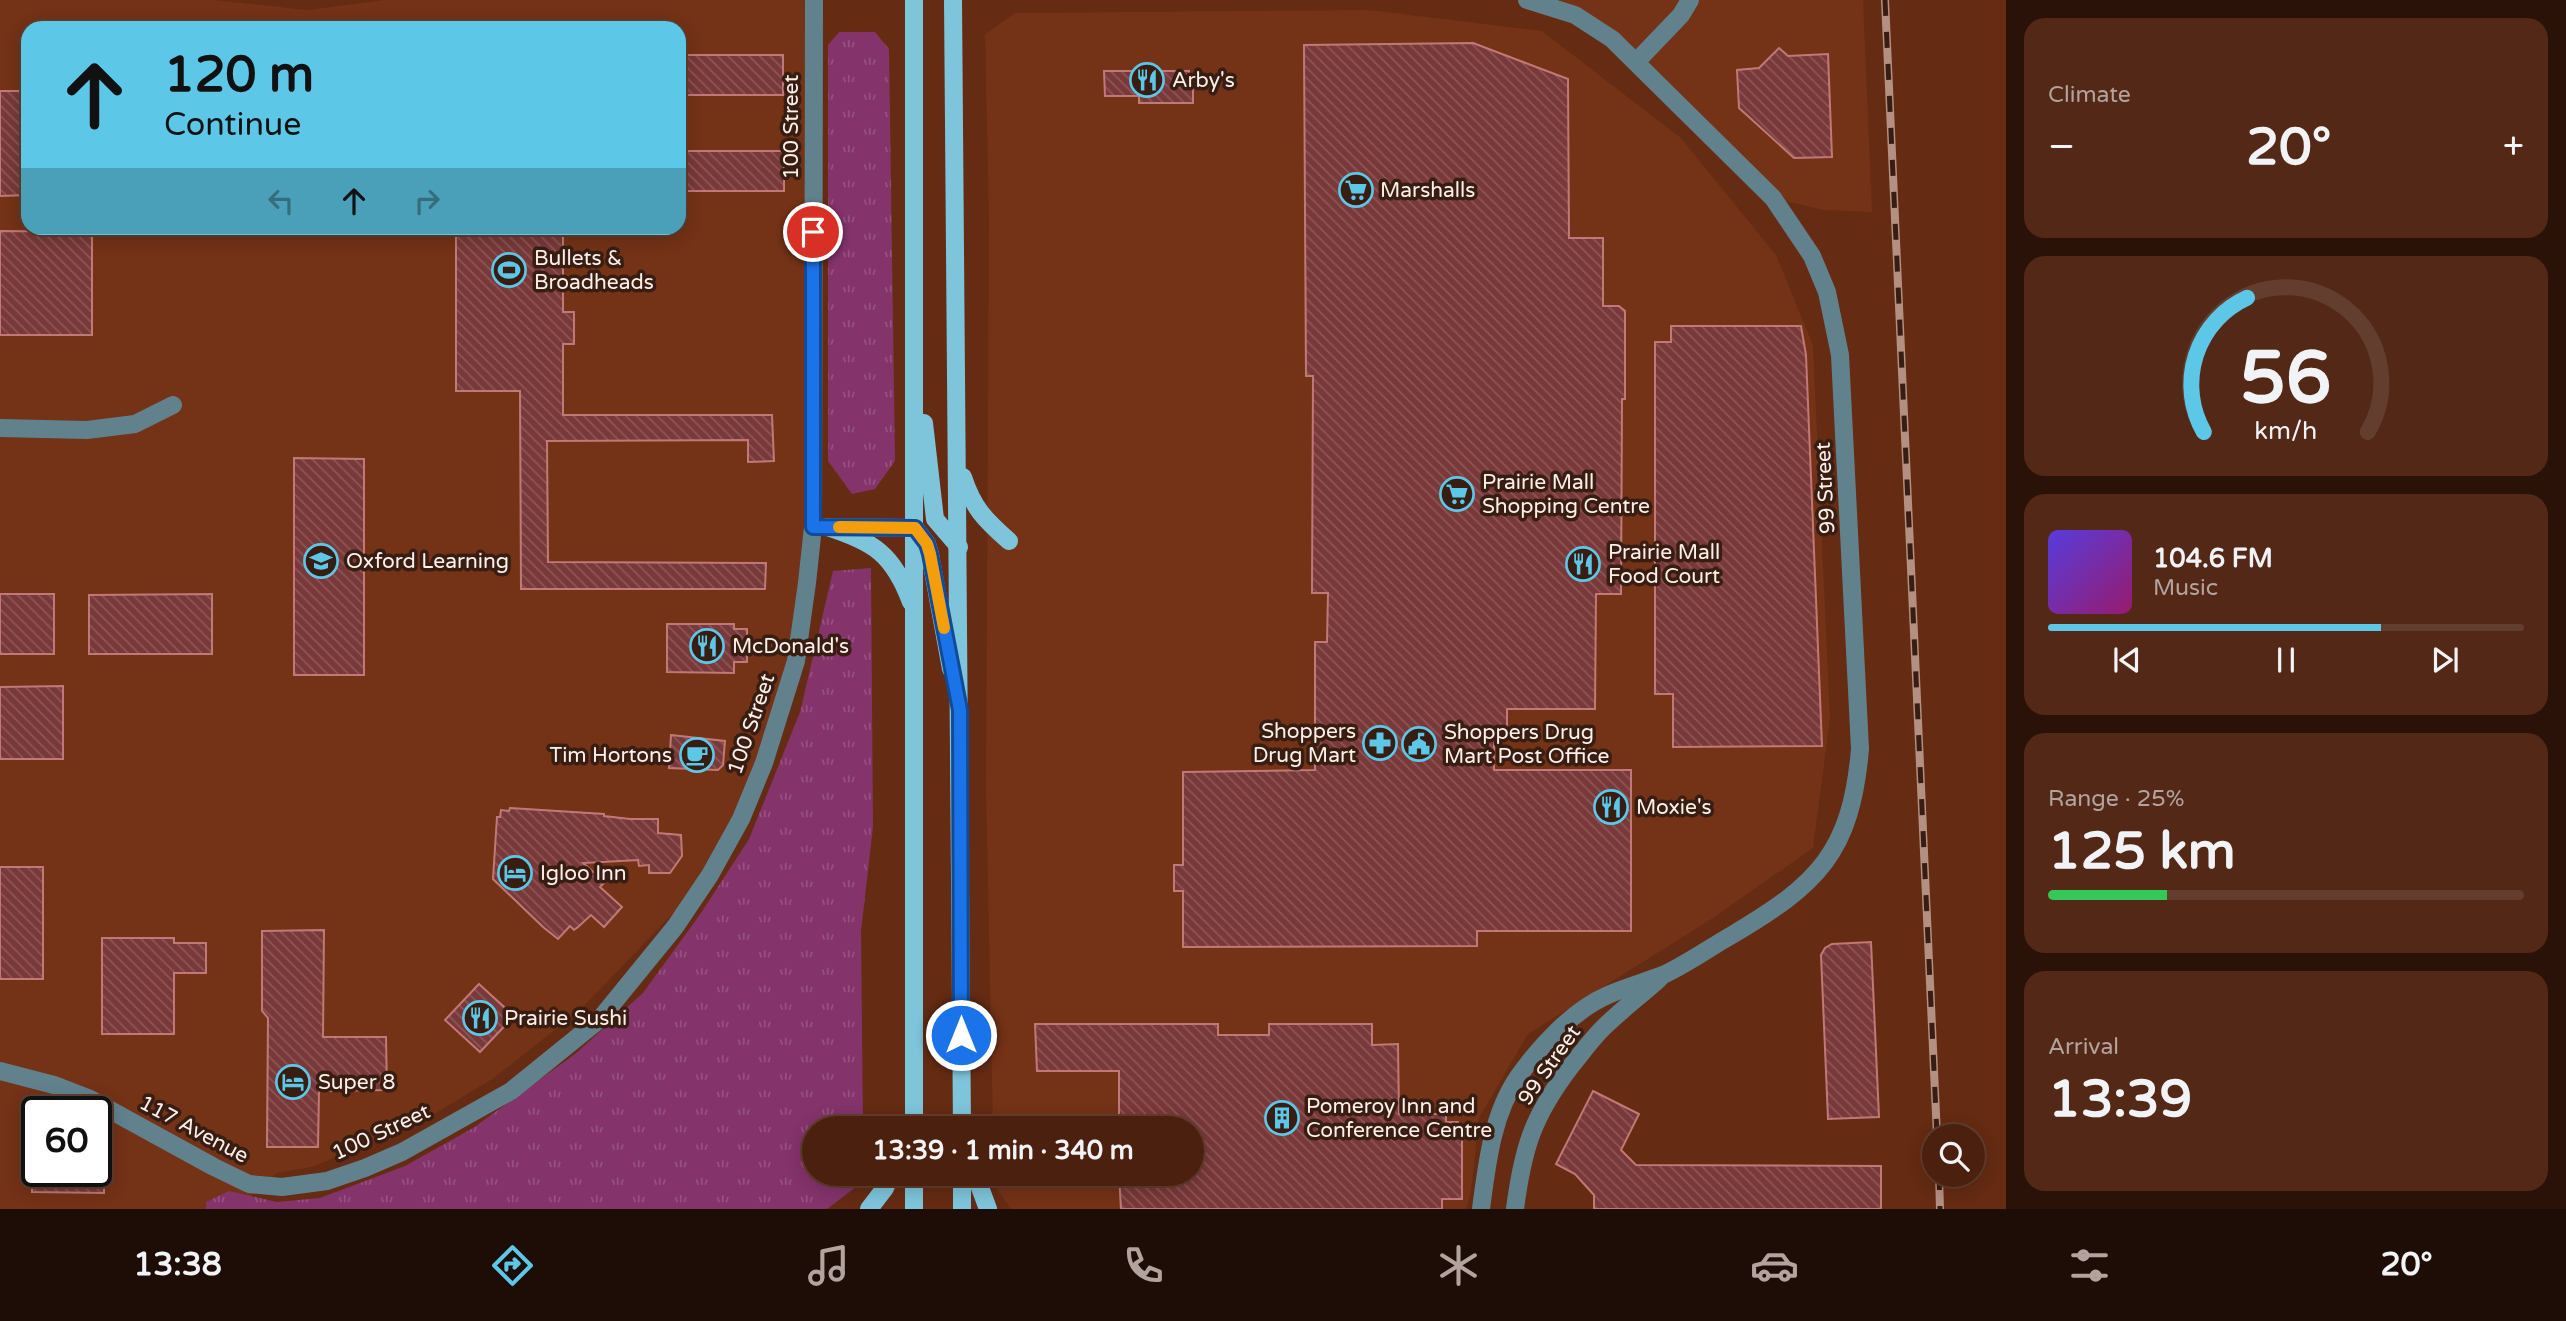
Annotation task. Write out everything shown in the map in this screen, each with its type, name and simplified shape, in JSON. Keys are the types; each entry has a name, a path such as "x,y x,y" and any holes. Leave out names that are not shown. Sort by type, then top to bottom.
{"main road":[{"path":"914,0 914,1116"},
{"path":"953,0 962,1116"},
{"path":"914,346 933,510 942,529 959,547"},
{"path":"958,465 971,500 994,528 1009,541"},
{"path":"820,527 865,540 876,548 895,570 906,588 913,608"},
{"path":"915,528 927,544 930,554 960,710"},
{"path":"904,1116 915,1075"},
{"path":"869,1209 886,1186"},
{"path":"914,1186 914,1209"},
{"path":"962,1186 962,1209"},
{"path":"979,1186 988,1209"}],"street":[{"name":"100 Street","path":"249,1184 282,1187 327,1181 365,1168 402,1152 510,1091 600,1018 675,927 710,875 741,820 764,763 796,661 807,583 820,527 814,0"},
{"name":"99 Street","path":"1481,1209 1486,1173 1502,1106 1535,1055 1560,1029 1606,996 1665,974 1772,911 1803,888 1833,852 1848,816 1858,780 1860,749 1840,355 1827,292 1812,256 1773,198 1612,38 1575,16 1527,0"},
{"path":"1637,61 1681,15 1690,0"},
{"path":"0,428 88,430 135,424 173,405"},
{"path":"820,527 915,528"},
{"name":"99 Street","path":"1516,1209 1519,1177 1530,1136 1540,1111 1554,1088 1602,1029 1665,974"},
{"name":"117 Avenue","path":"0,1071 54,1085 90,1099 249,1184"}],"shaded area":[{"path":"0,0 214,0 307,10 384,0 814,0 813,527 782,707 710,875 580,1010 494,1078 421,1122 312,1167 277,1173 236,1209 0,1209"},
{"path":"1527,0 1863,0 1872,212 1823,210 1773,198 1612,39"},
{"path":"1369,10 1542,31 1681,138 1776,255 1813,345 1830,719 1813,848 1710,920 1528,1034 1479,1118 1471,1192 1466,1209 1011,1209 995,1186 1204,1186 1204,1116 993,1116 986,787 989,220 985,34 1015,13"}],"green space":[{"path":"839,32 875,32 889,49 895,461 875,489 852,494 828,461 828,45"},
{"path":"871,568 873,827 861,931 863,1116 802,1116 802,1186 857,1186 827,1209 206,1209 206,1202 229,1191 277,1202 320,1198 405,1166 473,1128 575,1054 643,993 701,913 749,839 800,712 833,571"}],"building":[{"name":"Prairie Mall Shopping Centre","path":"1473,43 1568,79 1569,238 1603,238 1603,306 1619,306 1625,311 1621,594 1596,594 1595,709 1507,709 1507,730 1494,730 1494,770 1631,770 1631,931 1477,931 1477,946 1183,947 1183,891 1174,891 1174,865 1183,865 1183,772 1315,770 1315,642 1327,642 1328,593 1312,593 1313,376 1306,376 1304,45"},
{"path":"1779,48 1788,56 1828,54 1832,157 1794,158 1739,108 1737,70 1759,68"},
{"path":"686,55 783,55 783,95 686,95"},
{"name":"Arby's","path":"1139,66 1157,66 1157,71 1189,71 1189,89 1193,89 1193,103 1139,103 1139,96 1105,96 1104,71 1139,71"},
{"path":"0,91 21,91 21,195 0,196"},
{"path":"686,151 784,151 784,191 686,191"},
{"path":"0,231 21,231 21,235 92,235 92,335 0,335"},
{"path":"456,235 563,235 563,312 574,312 574,344 563,344 563,415 772,415 774,461 748,462 748,440 547,441 548,562 766,563 765,589 521,589 520,391 456,391"},
{"path":"1671,326 1801,326 1806,355 1822,746 1673,747 1673,694 1655,694 1655,342 1671,342"},
{"path":"294,458 364,459 364,675 294,675"},
{"path":"0,594 54,594 54,654 0,654"},
{"path":"212,594 212,654 89,654 89,595"},
{"name":"McDonald's","path":"667,624 734,624 734,629 747,629 747,662 734,662 734,673 667,672"},
{"path":"63,686 63,759 0,759 0,687"},
{"name":"Tim Hortons","path":"671,735 725,741 723,765 718,770 669,768"},
{"name":"Igloo Inn","path":"510,808 658,819 658,833 681,835 682,856 670,873 649,873 649,865 639,866 638,860 583,863 605,882 600,887 622,907 604,927 591,915 574,930 570,926 558,939 493,879 497,817 500,817 501,810 509,811"},
{"path":"0,867 43,867 43,979 0,979"},
{"name":"Super 8","path":"324,930 323,1037 386,1037 387,1090 319,1091 318,1147 267,1147 268,1018 262,1011 262,931"},
{"path":"102,938 174,938 174,943 206,943 206,973 174,973 174,1034 102,1034"},
{"path":"1871,942 1879,1117 1828,1119 1821,955 1825,948 1832,944"},
{"name":"Prairie Sushi","path":"479,984 514,1016 480,1052 445,1020"},
{"name":"Pomeroy Inn and Conference Centre","path":"1035,1024 1218,1024 1218,1035 1269,1035 1269,1024 1372,1024 1372,1045 1398,1044 1399,1114 1446,1114 1446,1122 1458,1122 1458,1129 1462,1129 1462,1199 1442,1199 1442,1209 1121,1209 1120,1186 1204,1186 1204,1116 1119,1116 1119,1071 1037,1071"},
{"path":"1593,1091 1639,1114 1621,1150 1636,1165 1881,1166 1881,1209 1594,1209 1594,1195 1575,1174 1556,1164"},
{"path":"32,1187 104,1187 104,1193 32,1192"}],"railway":[{"path":"1885,0 1936,1124"},
{"path":"1939,1187 1940,1209"}],"slow traffic":[{"path":"839,527 915,528 927,544 930,554 944,628"}],"place":[{"name":"Arby's","path":"1147,80"},
{"name":"Marshalls","path":"1356,190"},
{"name":"Bullets & Broadheads","path":"509,270"},
{"name":"Prairie Mall Shopping Centre","path":"1457,494"},
{"name":"Oxford Learning","path":"321,561"},
{"name":"Prairie Mall Food Court","path":"1583,564"},
{"name":"McDonald's","path":"707,646"},
{"name":"Shoppers Drug Mart","path":"1380,743"},
{"name":"Shoppers Drug Mart Post Office","path":"1419,744"},
{"name":"Tim Hortons","path":"697,755"},
{"name":"Moxie's","path":"1611,807"},
{"name":"Igloo Inn","path":"515,873"},
{"name":"Prairie Sushi","path":"480,1018"},
{"name":"Super 8","path":"293,1082"},
{"name":"Pomeroy Inn and Conference Centre","path":"1282,1118"}],"route":[{"path":"813,232 813,527 915,528 927,544 930,554 960,710 961,1035"}]}
